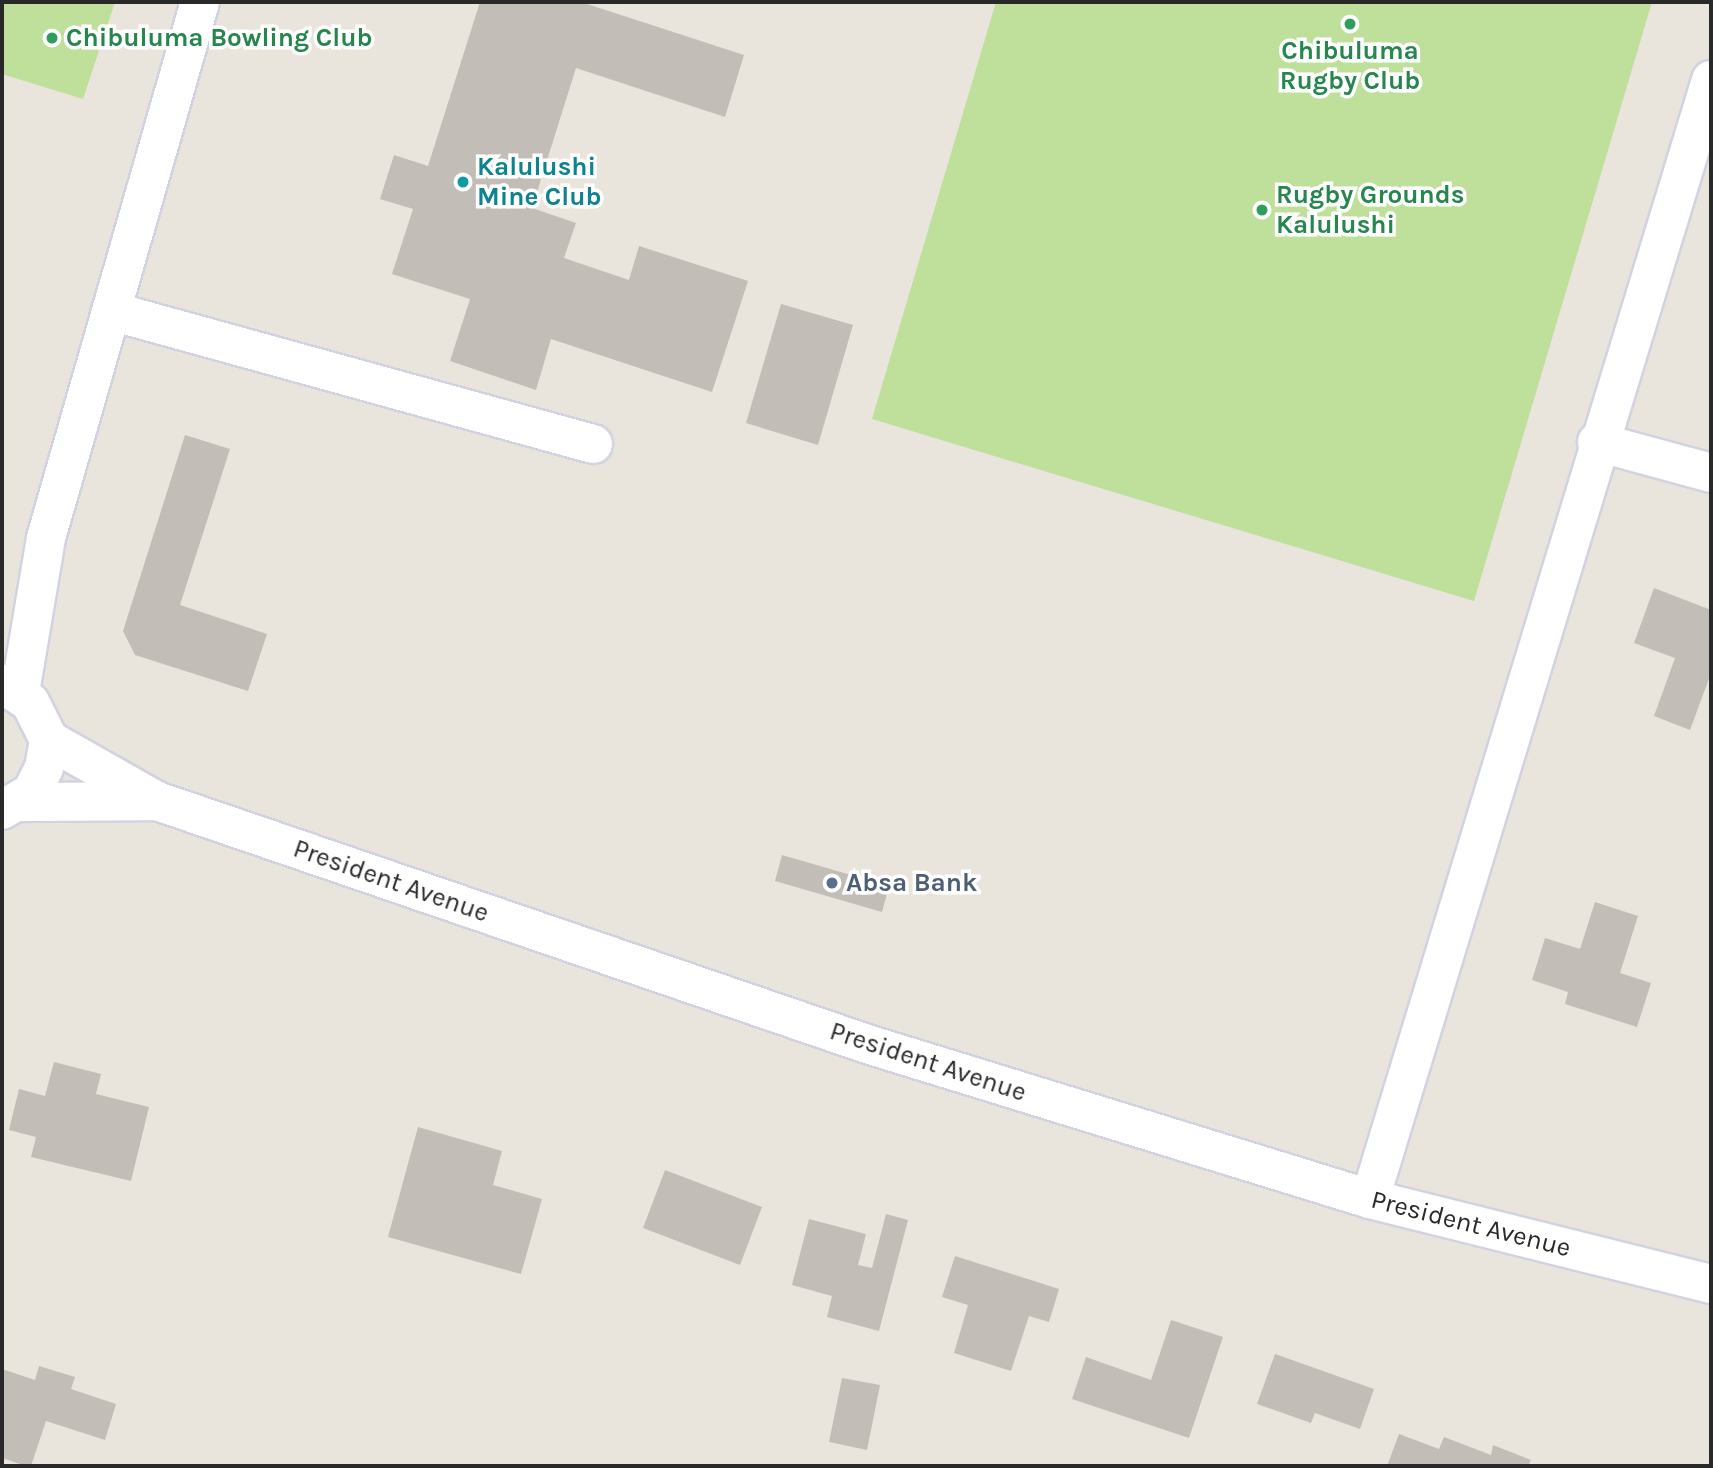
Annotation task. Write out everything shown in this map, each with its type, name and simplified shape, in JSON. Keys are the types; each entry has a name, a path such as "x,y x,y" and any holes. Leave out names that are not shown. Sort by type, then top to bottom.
{"street":[{"path":"11,806 38,780 49,740 37,711 11,688 46,538 200,2"},
{"path":"1370,1199 1597,442 1711,80"},
{"path":"111,310 593,444"},
{"path":"1597,442 1711,473"},
{"path":"2,640 46,538"},
{"name":"President Avenue","path":"49,740 157,801 867,1044 1370,1199 1711,1284"},
{"name":"President Avenue","path":"11,806 157,801"}],"green space":[{"name":"Chibuluma Bowling Club","path":"2,2 115,2 83,99 2,74"},
{"name":"Rugby Grounds Kalulushi","path":"996,2 1652,2 1474,601 872,419"}],"building":[{"name":"Kalulushi Mine Club","path":"480,2 581,2 744,55 725,117 576,68 532,208 576,223 564,258 629,280 639,246 748,281 712,392 551,339 536,390 450,361 470,299 392,274 413,209 380,199 394,155 428,166"},
{"path":"781,304 853,325 818,445 746,423"},
{"path":"185,435 230,449 180,605 267,634 248,691 135,655 123,631"},
{"path":"1654,588 1711,610 1711,673 1690,730 1654,716 1675,658 1634,643"},
{"name":"Absa Bank","path":"782,855 889,886 882,912 775,881"},
{"path":"1595,902 1638,916 1620,973 1651,983 1637,1027 1565,1004 1568,992 1532,980 1545,938 1580,949"},
{"path":"54,1062 101,1074 96,1094 149,1107 131,1181 31,1157 36,1137 9,1130 19,1089 45,1096"},
{"path":"418,1127 502,1151 493,1185 542,1199 521,1274 388,1237"},
{"path":"665,1170 762,1207 740,1265 643,1228"},
{"path":"886,1214 908,1220 879,1331 827,1317 832,1296 792,1285 809,1219 866,1234 858,1265 872,1268"},
{"path":"955,1256 1059,1289 1049,1322 1029,1316 1011,1371 954,1353 968,1305 942,1297"},
{"path":"1171,1320 1223,1337 1189,1438 1072,1399 1086,1357 1151,1380"},
{"path":"1275,1354 1374,1389 1360,1429 1315,1413 1311,1423 1257,1404"},
{"path":"39,1366 75,1377 71,1389 116,1404 105,1440 46,1421 31,1466 26,1466 2,1458 2,1369 35,1380"},
{"path":"842,1378 880,1385 867,1450 829,1442"},
{"path":"1399,1434 1439,1449 1444,1437 1491,1455 1493,1445 1531,1460 1528,1466 1387,1466"}],"place":[{"name":"Chibuluma Rugby Club","path":"1350,24"},
{"name":"Chibuluma Bowling Club","path":"52,38"},
{"name":"Kalulushi Mine Club","path":"463,182"},
{"name":"Rugby Grounds Kalulushi","path":"1262,210"},
{"name":"Absa Bank","path":"832,883"}]}
